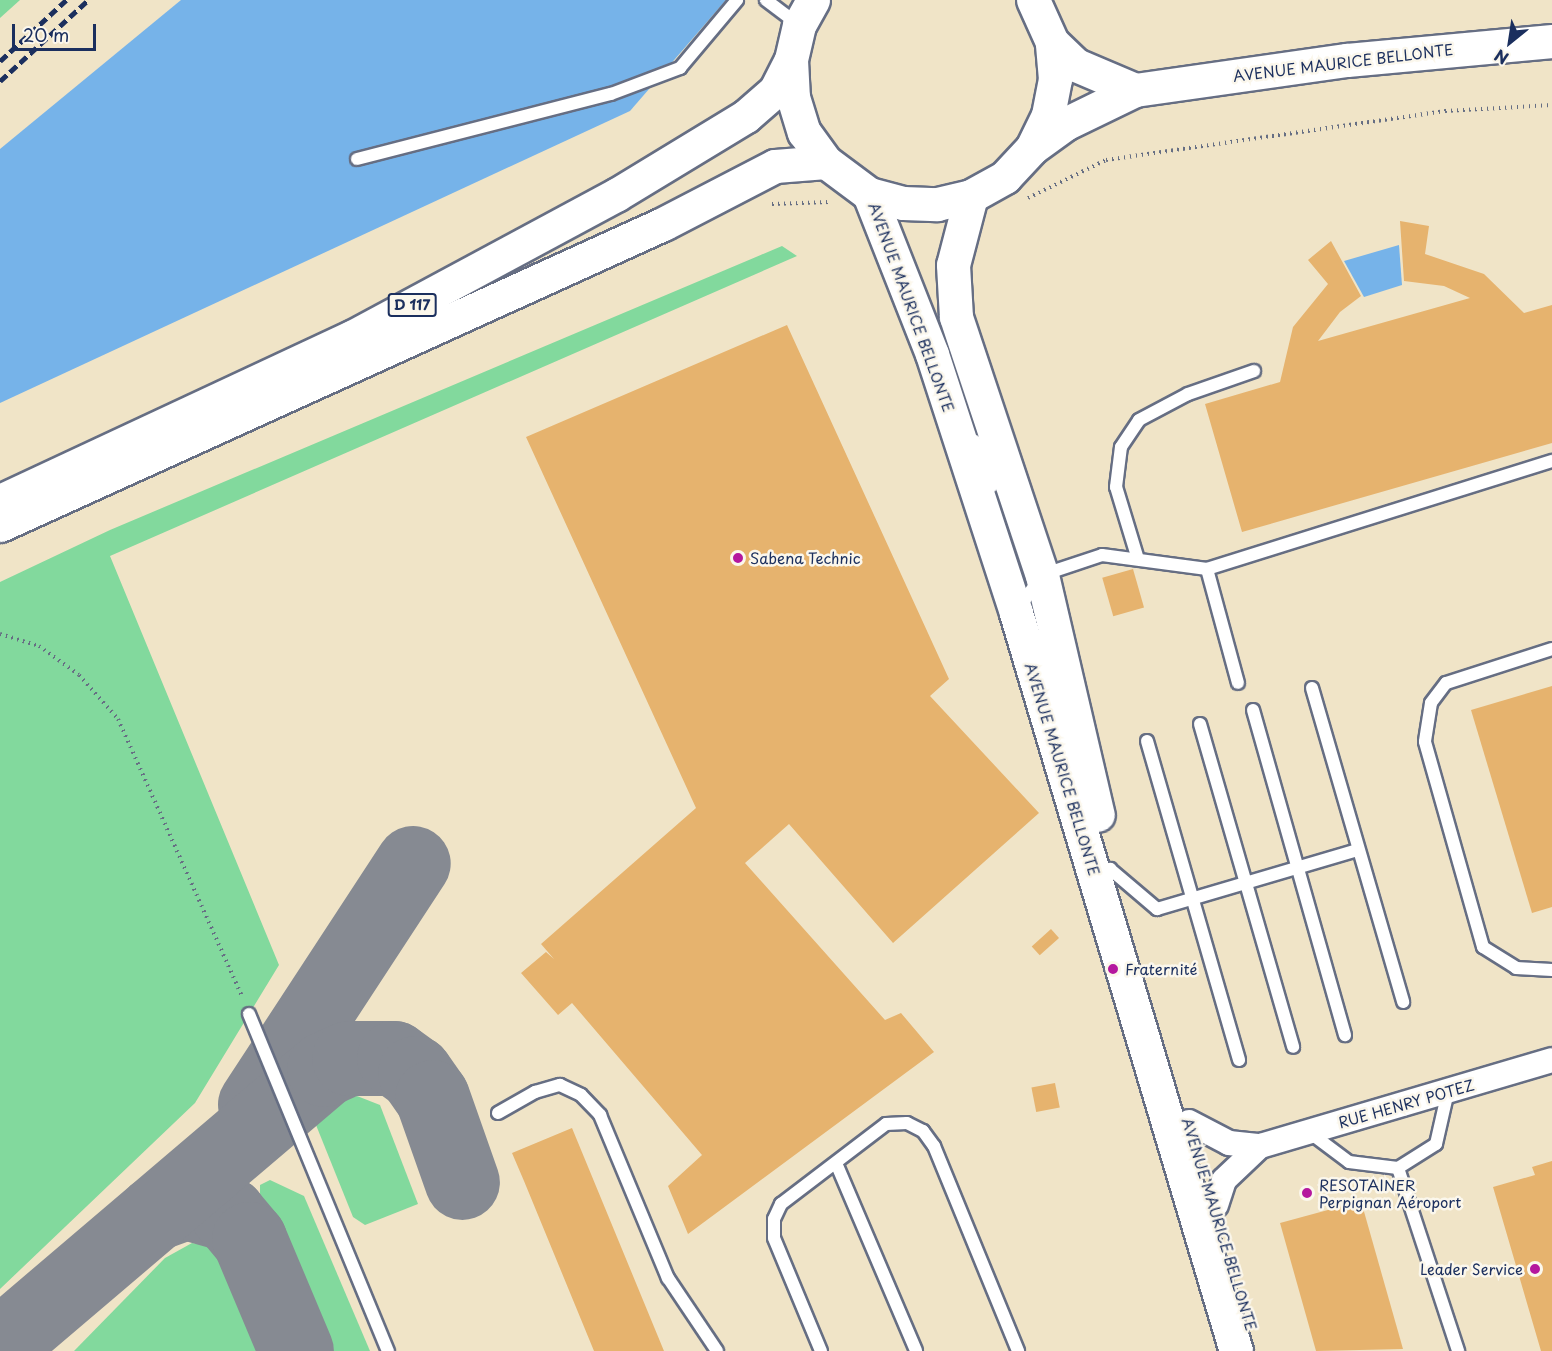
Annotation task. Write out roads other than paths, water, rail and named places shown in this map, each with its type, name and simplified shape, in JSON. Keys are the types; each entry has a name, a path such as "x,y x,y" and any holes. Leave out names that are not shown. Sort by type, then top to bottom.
{"main road":[{"path":"806,13 791,60 793,97 804,132 826,162 869,194 903,203 937,204 971,196 1005,177 1032,148 1048,115 1055,79 1045,16"},
{"path":"1045,16 1076,64 1135,90"},
{"name":"AVENUE MAURICE BELLONTE","path":"1032,148 1065,124 1135,90 1347,60 1552,41"},
{"name":"D 117","path":"0,501 352,338 616,195 746,116 775,91 791,60"},
{"name":"D 117","path":"0,525 663,224 775,166 826,162"},
{"name":"AVENUE MAURICE BELLONTE","path":"869,194 932,354 1016,613 1189,1122 1216,1205 1258,1351"},
{"name":"AVENUE MAURICE BELLONTE","path":"971,196 952,265 956,317 1031,566 1055,631 1103,871 1236,1351"}],"street":[{"name":"RUE HENRY POTEZ","path":"1260,1146 1552,1060"},
{"path":"1189,1122 1229,1143 1260,1146"},
{"path":"1216,1205 1224,1180 1260,1146"}],"lane":[{"path":"357,159 611,94 680,68 737,0"},
{"path":"766,0 806,13"},
{"path":"932,354 982,455 995,497"},
{"path":"1137,556 1116,487 1121,447 1139,420 1188,394 1254,371"},
{"path":"1055,631 1016,613 1031,566 1102,555 1137,556 1207,569 1552,461"},
{"path":"1207,569 1238,683"},
{"path":"1552,649 1446,683 1431,703 1425,742 1483,947 1516,968 1552,970"},
{"path":"1312,688 1403,1002"},
{"path":"1253,710 1345,1035"},
{"path":"1200,724 1293,1047"},
{"path":"1147,741 1194,896 1239,1060"},
{"path":"1103,871 1157,909 1194,896 1358,850"},
{"path":"249,1014 388,1351"},
{"path":"498,1113 535,1092 560,1086 581,1095 600,1115 668,1278 717,1351"},
{"path":"1309,1132 1349,1162 1398,1168 1436,1144 1448,1091"},
{"path":"820,1351 774,1238 774,1220 781,1204 886,1124 907,1123 923,1131 1018,1351"},
{"path":"836,1163 915,1351"},
{"path":"1398,1168 1458,1351"}],"water":[{"path":"181,0 726,0 630,111 0,403 0,149"},
{"path":"1399,245 1402,285 1364,297 1344,261"}],"railway":[{"path":"0,61 66,0"},
{"path":"0,81 88,0"}],"place":[{"name":"Sabena Technic","path":"738,558"},
{"name":"Fraternité","path":"1113,969"},
{"name":"RESOTAINER Perpignan Aéroport","path":"1307,1193"},
{"name":"Leader Service","path":"1535,1269"}]}
